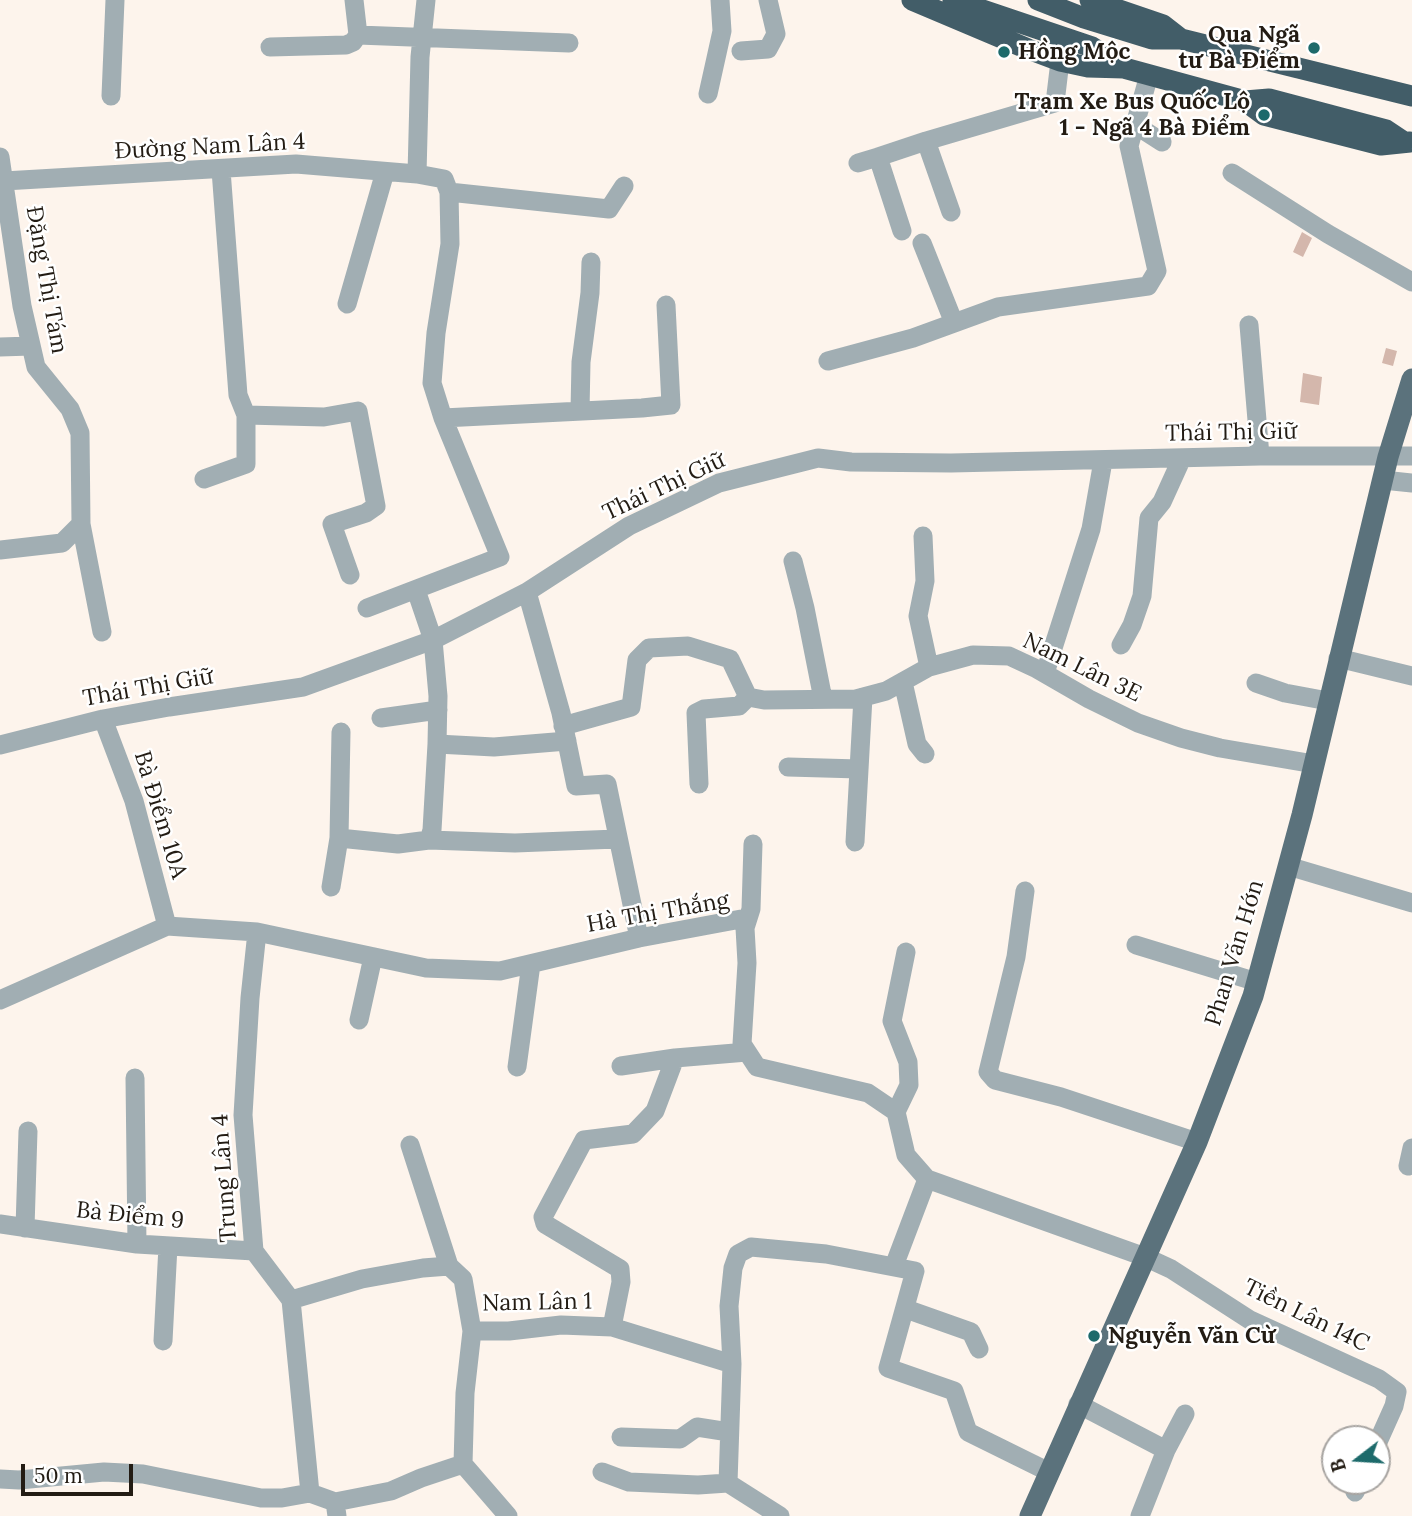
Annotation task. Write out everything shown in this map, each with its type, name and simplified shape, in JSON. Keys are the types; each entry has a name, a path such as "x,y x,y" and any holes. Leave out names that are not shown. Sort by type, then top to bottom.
{"highway":[{"path":"912,0 1060,61 1124,68 1245,101 1264,115 1381,145 1409,144"},
{"path":"953,0 1092,47 1124,68"},
{"path":"1038,0 1084,18 1152,39 1181,39 1412,96"},
{"path":"1090,0 1163,25 1181,39"}],"main road":[{"name":"Phan Văn Hớn","path":"1030,1516 1196,1142 1257,982 1314,764 1388,457 1412,379"}],"street":[{"path":"111,96 115,0"},
{"path":"270,47 346,45 353,42 358,35 354,0"},
{"path":"417,174 426,0"},
{"path":"708,94 722,31 720,0"},
{"path":"741,51 768,49 776,34 768,0"},
{"path":"358,35 569,43"},
{"path":"858,163 1055,103 1060,61"},
{"path":"828,361 913,338 998,307 1148,286 1157,271 1129,146 1149,75"},
{"path":"1134,124 1162,142"},
{"path":"926,141 951,212"},
{"name":"Đặng Thị Tám","path":"0,157 4,181 6,236 36,366 70,409 80,433 81,524 102,632"},
{"path":"878,157 902,231"},
{"name":"Đường Nam Lân 4","path":"4,181 296,164 417,174 443,179 449,192"},
{"path":"204,479 246,464 246,415 238,395 221,170"},
{"path":"347,304 385,172"},
{"path":"1232,173 1328,234 1412,282"},
{"path":"367,608 500,556 443,418 432,383 436,334 450,244 449,192 609,209 624,186"},
{"path":"922,243 954,323"},
{"path":"580,411 581,362 592,262"},
{"path":"443,418 671,405 666,305"},
{"path":"1249,326 1260,456"},
{"path":"0,347 31,346"},
{"path":"246,415 324,417 358,411 376,506 366,513 332,524 350,575"},
{"name":"Thái Thị Giữ","path":"0,745 103,719 303,687 433,640 527,592 629,526 719,483 818,458 904,463 1260,456 1388,457 1411,469"},
{"path":"1121,645 1132,625 1142,596 1149,517 1162,502 1182,458"},
{"path":"1045,673 1091,529 1103,461"},
{"path":"1383,480 1411,469"},
{"path":"0,550 62,543 81,524"},
{"path":"923,536 925,581 918,616 929,667"},
{"path":"793,561 823,699"},
{"path":"416,590 433,640 438,710 432,830 429,840"},
{"path":"527,592 565,733 576,786 607,784 639,938"},
{"path":"437,744 494,747 565,733 631,707 637,660 649,648 688,646 730,660 748,697"},
{"name":"Nam Lân 3E","path":"699,784 696,713 704,709 739,706 748,697 764,700 863,697 886,691 929,667 973,655 1009,656 1138,723 1181,738 1220,748 1314,764"},
{"path":"1338,658 1412,676"},
{"path":"903,682 917,744 925,754"},
{"path":"1256,683 1328,701"},
{"path":"855,842 863,697"},
{"path":"381,718 438,710"},
{"name":"Bà Điểm 10A","path":"103,719 134,801 167,926"},
{"path":"331,887 339,838 341,732"},
{"path":"788,767 859,769"},
{"path":"339,838 398,844 429,840 515,843 617,838"},
{"path":"745,928 751,909 753,844"},
{"path":"1288,866 1412,903"},
{"path":"1025,891 1016,957 988,1072 996,1080 1061,1097 1196,1142"},
{"name":"Hà Thị Thắng","path":"0,1000 167,926 257,932 438,969 500,971 639,938 741,919 745,928 747,964 742,1044 747,1052"},
{"name":"Trung Lân 4","path":"257,932 243,1115 254,1251 291,1300"},
{"path":"1136,945 1257,982"},
{"path":"906,952 892,1021 908,1062 908,1085 896,1112 906,1155 927,1179 1145,1256"},
{"path":"359,1020 373,957"},
{"path":"517,1067 531,964"},
{"path":"621,1066 747,1052 757,1067 868,1093 896,1112"},
{"path":"612,1326 621,1282 620,1269 545,1224 543,1217 584,1140 634,1135 655,1111 675,1058"},
{"path":"135,1078 137,1244"},
{"path":"25,1228 28,1132"},
{"name":"Nam Lân 1","path":"410,1145 449,1266 463,1279 468,1294 472,1331 509,1331 561,1325 612,1326 732,1364"},
{"path":"894,1266 927,1179"},
{"name":"Bà Điểm 9","path":"0,1224 137,1244 254,1251"},
{"path":"163,1341 169,1246"},
{"path":"728,1483 732,1364 729,1306 733,1268 738,1254 751,1247 826,1254 915,1271 888,1368 954,1391 968,1432 1049,1472"},
{"name":"Tiền Lân 14C","path":"1145,1256 1171,1269 1250,1320 1379,1379 1404,1394 1394,1406 1386,1425"},
{"path":"310,1493 291,1300 362,1279 449,1266"},
{"path":"905,1309 971,1332 979,1349"},
{"path":"472,1331 464,1393 463,1464 508,1516"},
{"path":"1078,1404 1166,1450"},
{"path":"1140,1516 1166,1450 1185,1414"},
{"path":"621,1437 680,1439 697,1427 729,1432"},
{"path":"310,1493 336,1509 463,1464"},
{"path":"0,1479 19,1480 104,1472 143,1474 261,1497 280,1507 310,1493"},
{"path":"602,1472 629,1482 698,1485 728,1483 780,1516"}],"building":[{"path":"1302,232 1312,238 1303,257 1293,252"},
{"path":"1386,348 1397,351 1393,366 1382,363"},
{"path":"1303,373 1322,377 1319,405 1300,402"}],"place":[{"name":"Qua Ngã tư Bà Điểm","path":"1314,48"},
{"name":"Hồng Mộc","path":"1004,52"},
{"name":"Trạm Xe Bus Quốc Lộ 1 - Ngã 4 Bà Điểm","path":"1264,115"},
{"name":"Nguyễn Văn Cừ","path":"1094,1336"}]}
